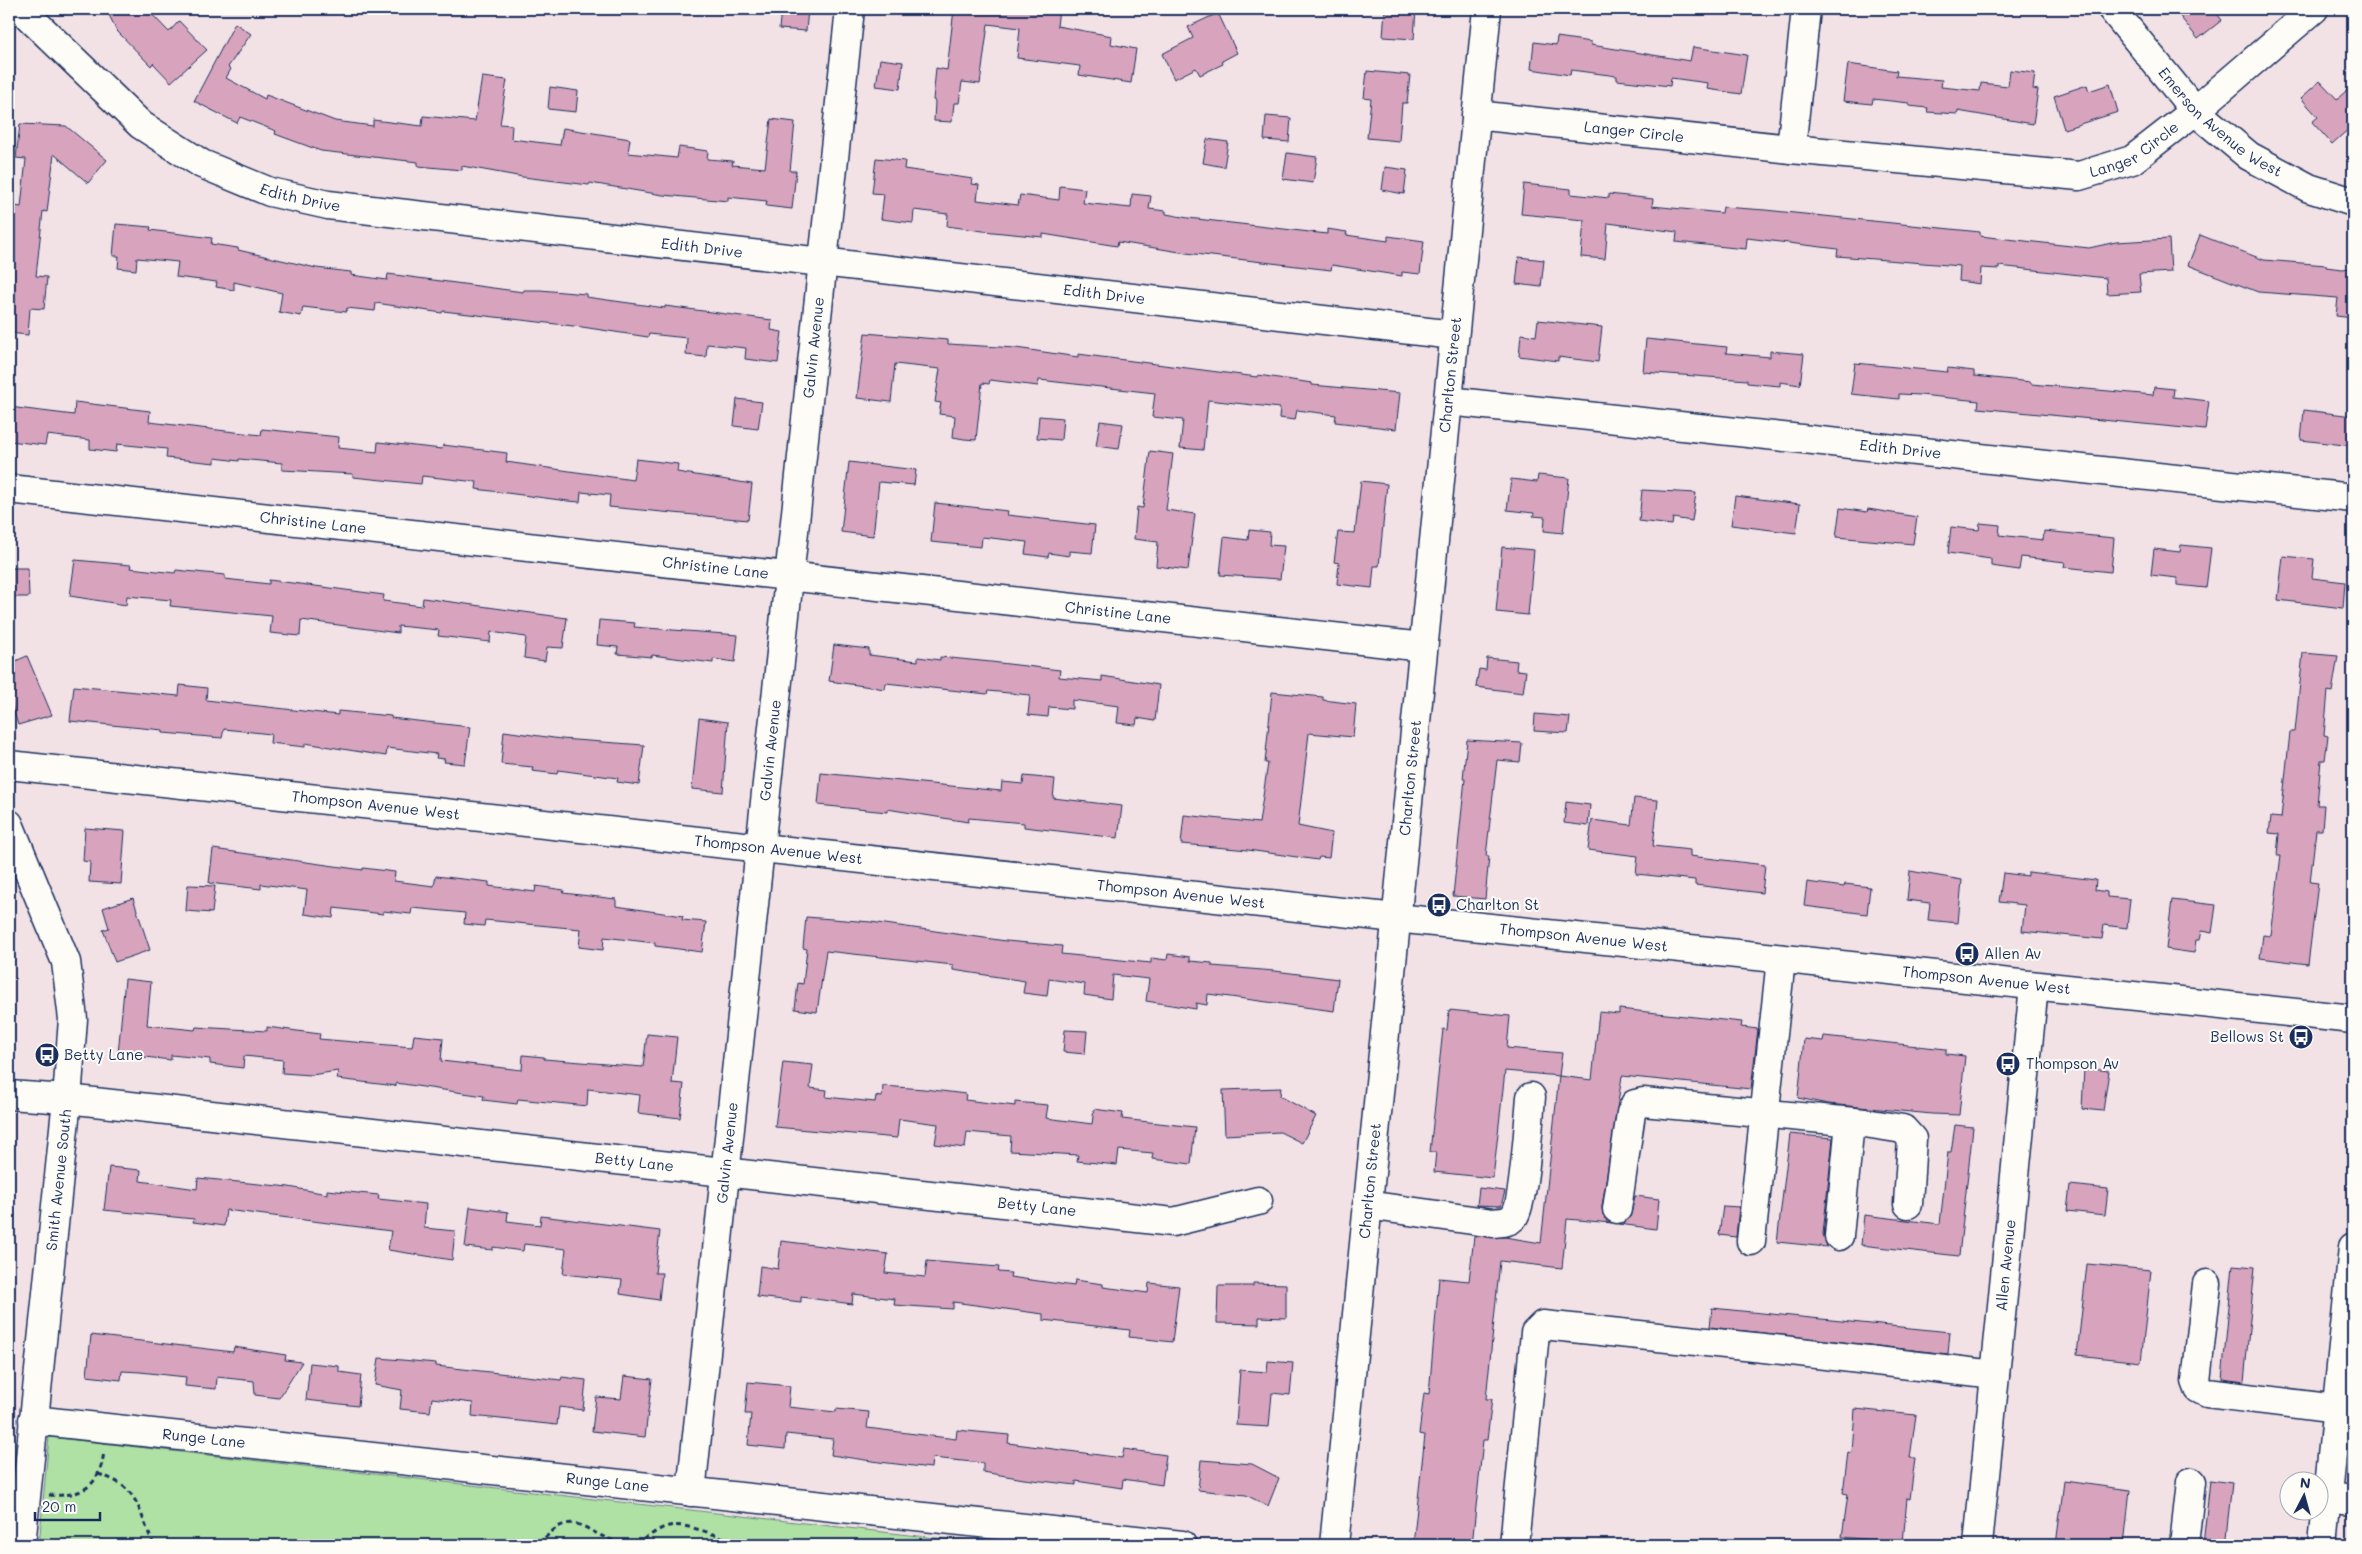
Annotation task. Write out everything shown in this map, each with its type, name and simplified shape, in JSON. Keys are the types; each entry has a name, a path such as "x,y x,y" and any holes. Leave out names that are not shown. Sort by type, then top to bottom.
{"street":[{"name":"Edith Drive","path":"13,9 23,11 142,125 202,164 270,192 328,205 1454,335"},
{"name":"Galvin Avenue","path":"691,1492 850,9"},
{"name":"Charlton Street","path":"1334,1545 1487,9"},
{"path":"1792,149 1806,9"},
{"name":"Emerson Avenue West","path":"2112,9 2196,111 2249,156 2309,188 2353,202"},
{"name":"Langer Circle","path":"1476,115 1792,149 2079,176 2132,160 2196,111 2314,9"},
{"name":"Edith Drive","path":"1448,401 2353,498"},
{"name":"Christine Lane","path":"9,489 1423,647"},
{"name":"Thompson Avenue West","path":"9,765 1396,918 2353,1019"},
{"name":"Smith Avenue South","path":"9,824 66,962 73,1019 67,1099 21,1545"},
{"path":"1752,1241 1781,959"},
{"name":"Allen Avenue","path":"1978,1545 2034,986"},
{"name":"Betty Lane","path":"9,1094 1173,1222 1258,1201"},
{"path":"1367,1205 1493,1223 1508,1221 1515,1216 1521,1196 1531,1097"},
{"path":"1617,1210 1630,1113 1635,1104 1643,1102 1850,1122 1902,1129 1912,1139 1908,1204"},
{"path":"1840,1236 1850,1122"},
{"path":"2323,1545 2340,1499 2337,1409 2353,1247"},
{"path":"2206,1284 2196,1381 2199,1389 2207,1393 2337,1409"},
{"path":"1514,1545 1535,1333 1543,1325 1995,1375"},
{"name":"Runge Lane","path":"33,1420 1182,1545"},
{"path":"2184,1545 2191,1482"}],"path":[{"path":"26,1493 69,1496 84,1490 95,1481 103,1462 106,1428"},
{"path":"98,1474 116,1479 128,1488 138,1505 154,1545"},
{"path":"539,1545 554,1528 566,1522 580,1525 615,1541 628,1544 641,1541 668,1526 685,1527 743,1545"}],"green space":[{"path":"49,1437 962,1541 962,1545 39,1545"}],"building":[{"path":"106,9 147,9 169,32 179,21 207,50 171,82 153,63 151,66 117,31"},
{"path":"781,9 808,9 806,31 779,29"},
{"path":"954,9 1059,9 1057,26 1112,36 1111,44 1136,49 1131,83 1079,75 1080,66 1017,58 1020,28 988,24 980,84 962,82 959,103 954,103 952,122 934,121 935,101 933,100 936,68 947,70"},
{"path":"1385,9 1416,9 1414,39 1383,37"},
{"path":"2174,9 2213,9 2222,20 2198,39"},
{"path":"1218,13 1237,53 1222,61 1223,64 1200,75 1196,68 1174,79 1162,54 1193,38 1188,27"},
{"path":"235,23 251,34 228,67 231,69 226,78 265,99 266,95 335,121 373,126 373,120 422,126 423,116 475,121 482,77 507,80 500,124 512,125 511,139 560,145 563,128 630,139 628,153 677,158 679,147 708,151 707,159 733,161 732,165 765,168 771,119 795,122 790,171 796,171 792,209 766,206 767,201 728,197 728,201 663,195 590,183 589,185 523,177 462,166 462,170 418,166 418,162 321,151 275,134 276,131 240,117 237,123 194,101"},
{"path":"1557,37 1591,42 1591,45 1690,61 1693,47 1747,55 1741,94 1707,89 1708,83 1671,78 1670,86 1617,80 1617,76 1571,70 1570,75 1531,69 1534,42 1556,45"},
{"path":"880,59 903,62 900,89 876,86"},
{"path":"1848,64 1897,71 1896,76 1942,80 1941,87 1980,91 1981,83 2008,86 2010,70 2035,73 2033,89 2038,90 2033,124 1958,111 1958,114 1927,112 1928,108 1909,106 1909,103 1873,99 1872,104 1843,101"},
{"path":"1367,71 1410,75 1407,103 1402,103 1399,141 1367,138 1371,99 1364,98"},
{"path":"2320,81 2337,99 2353,85 2353,125 2332,144 2312,122 2318,117 2301,98"},
{"path":"2110,84 2118,112 2064,129 2054,96 2087,85 2089,91"},
{"path":"550,87 578,91 576,112 548,109"},
{"path":"1266,116 1291,118 1289,142 1264,140"},
{"path":"20,124 66,126 107,160 88,183 54,154 47,212 43,211 36,276 47,277 44,309 30,308 28,335 9,333 9,205 21,207 26,159 16,158"},
{"path":"1207,139 1228,142 1224,167 1203,163"},
{"path":"1287,153 1317,157 1313,183 1283,179"},
{"path":"876,158 905,161 904,169 973,179 972,184 979,185 977,200 1018,205 1020,195 1059,200 1060,186 1085,189 1083,203 1131,208 1132,194 1151,196 1149,209 1166,211 1166,214 1188,218 1327,234 1327,229 1347,232 1346,235 1388,241 1388,236 1424,241 1420,274 1402,272 1402,276 1332,265 1331,270 1186,253 1118,242 1117,246 1043,234 1043,237 983,231 947,226 948,214 914,210 913,223 881,219 884,194 872,193"},
{"path":"1385,167 1407,170 1404,194 1382,190"},
{"path":"1524,184 1571,189 1571,194 1609,198 1609,194 1653,199 1652,206 1722,213 1723,207 1765,210 1980,232 1980,236 2089,248 2116,242 2169,239 2171,272 2139,274 2141,292 2107,294 2106,278 1999,266 1999,269 1981,268 1980,284 1959,281 1960,266 1837,256 1838,249 1747,238 1746,249 1676,242 1677,232 1608,223 1605,259 1581,257 1584,220 1521,214"},
{"path":"116,224 151,227 150,230 212,238 211,244 238,248 238,250 316,268 351,272 351,275 387,280 388,274 523,292 524,290 540,290 586,294 586,297 772,320 771,330 782,332 778,363 745,359 746,348 707,344 706,357 686,355 687,338 649,334 648,337 582,327 443,311 442,313 376,303 375,311 347,308 346,312 303,307 301,316 279,312 282,293 234,282 234,290 216,287 217,282 176,277 178,262 137,258 136,270 118,268 119,256 113,256"},
{"path":"2200,235 2264,260 2326,265 2326,267 2342,269 2353,268 2353,318 2336,316 2338,298 2258,292 2188,265"},
{"path":"1519,257 1544,260 1541,287 1516,284"},
{"path":"1538,320 1602,327 1598,362 1558,357 1558,361 1519,356 1521,334 1536,336"},
{"path":"865,333 948,340 948,344 1016,348 1078,357 1078,354 1257,377 1258,375 1312,383 1312,385 1400,393 1396,429 1335,422 1336,415 1297,410 1295,420 1279,418 1280,408 1208,400 1203,450 1180,448 1183,420 1152,417 1155,393 1039,380 1038,386 990,380 989,384 982,383 976,440 964,439 953,437 955,416 939,414 941,403 935,402 940,369 895,364 891,402 857,398"},
{"path":"1646,339 1727,347 1726,353 1770,357 1770,351 1804,354 1800,385 1780,382 1780,386 1747,383 1747,380 1643,372"},
{"path":"1855,363 1947,372 1948,368 1974,371 1974,376 2031,382 2031,384 2153,395 2154,387 2174,389 2173,397 2209,401 2205,430 1978,408 1979,401 1920,395 1899,394 1899,399 1851,394"},
{"path":"737,399 762,402 758,429 734,426"},
{"path":"75,402 150,411 149,422 261,435 262,429 339,437 338,448 377,452 378,442 442,449 443,445 507,453 506,462 633,480 636,459 678,464 677,472 752,484 748,520 609,507 610,495 581,492 580,502 568,501 476,489 477,482 422,476 421,484 353,477 353,474 282,470 282,463 215,458 215,463 166,458 167,449 117,444 116,452 90,449 90,440 47,435 45,445 9,441 9,407 74,415"},
{"path":"2304,410 2353,416 2353,446 2301,440"},
{"path":"1039,416 1063,418 1061,440 1037,438"},
{"path":"1100,421 1123,424 1119,449 1096,446"},
{"path":"1150,451 1173,454 1166,510 1195,514 1188,570 1156,566 1158,542 1134,539 1137,507 1143,508"},
{"path":"849,462 916,470 914,485 879,482 873,536 841,532"},
{"path":"1538,475 1569,478 1563,533 1544,531 1545,517 1533,516 1534,513 1507,510 1511,479 1537,482"},
{"path":"1361,481 1387,484 1379,566 1374,566 1372,588 1337,584 1339,563 1334,562 1338,532 1355,533"},
{"path":"1642,490 1696,493 1692,521 1673,518 1672,525 1639,521"},
{"path":"1735,496 1800,504 1796,533 1731,525"},
{"path":"935,503 1008,511 1007,515 1095,525 1092,553 1069,551 1069,556 1049,553 1048,557 1025,554 1027,542 982,537 981,547 931,542"},
{"path":"1840,508 1867,512 1868,509 1917,517 1913,544 1836,537"},
{"path":"1980,523 2000,525 1999,535 2043,540 2044,531 2114,538 2111,572 2064,567 2065,562 2021,557 2019,570 1991,566 1991,559 1948,553 1951,527 1979,530"},
{"path":"1249,530 1270,532 1269,545 1284,546 1280,579 1220,575 1224,537 1248,540"},
{"path":"2181,545 2211,548 2206,588 2177,585 2177,578 2151,575 2154,549 2180,552"},
{"path":"1502,547 1534,550 1528,615 1496,612"},
{"path":"2283,556 2314,559 2312,578 2345,582 2343,608 2278,600"},
{"path":"75,560 131,565 130,568 175,573 176,570 225,575 225,579 269,584 269,580 384,595 383,601 422,606 423,598 567,618 563,648 547,647 545,661 524,658 526,637 491,632 490,642 438,636 439,630 398,626 398,633 301,620 300,636 270,633 272,616 170,606 171,600 127,596 126,605 70,596"},
{"path":"9,568 28,568 29,597 9,597"},
{"path":"599,620 635,623 634,627 738,635 735,662 713,659 713,663 652,655 652,657 617,654 618,647 597,645"},
{"path":"834,645 869,649 869,655 918,661 918,657 940,660 940,657 991,662 1060,670 1059,677 1102,681 1102,676 1159,685 1155,721 1137,718 1136,725 1117,723 1119,706 1072,700 1072,709 1049,707 1048,717 1028,715 1030,695 988,691 987,694 886,683 885,689 829,681"},
{"path":"2303,653 2338,656 2332,692 2328,691 2324,735 2328,736 2325,760 2321,760 2317,805 2324,805 2322,830 2316,830 2310,882 2318,883 2308,964 2260,958 2263,935 2271,936 2281,855 2277,855 2279,834 2269,833 2271,817 2281,818 2290,732 2295,732"},
{"path":"27,656 52,715 18,725 9,697 9,664"},
{"path":"1487,658 1517,661 1516,670 1526,671 1523,693 1476,687 1479,669 1486,670"},
{"path":"180,685 207,688 206,700 338,715 338,711 391,716 391,718 470,727 465,764 444,762 445,759 436,758 437,754 387,748 386,756 305,743 305,747 270,743 271,734 224,729 222,738 163,733 163,730 70,721 74,686 179,696"},
{"path":"1272,692 1323,697 1323,700 1356,704 1353,737 1309,733 1298,826 1332,833 1329,858 1319,857 1318,860 1248,850 1181,844 1184,815 1259,823 1268,763 1265,763"},
{"path":"1535,714 1570,717 1568,733 1534,731"},
{"path":"699,718 728,722 723,792 692,789"},
{"path":"504,731 561,739 644,745 639,785 617,782 618,778 558,770 557,774 532,771 533,767 501,764"},
{"path":"1467,740 1522,743 1520,762 1497,760 1486,856 1489,856 1485,899 1453,896"},
{"path":"821,773 1001,791 1002,782 1023,784 1024,776 1055,779 1053,798 1122,806 1118,838 1024,827 1024,823 969,818 968,822 887,809 887,812 818,805"},
{"path":"1634,798 1658,800 1653,846 1690,850 1690,856 1765,865 1762,893 1695,885 1695,880 1636,874 1638,856 1588,850 1592,820 1631,825"},
{"path":"1566,802 1590,805 1588,826 1564,823"},
{"path":"85,828 125,831 121,884 89,882 90,862 83,861"},
{"path":"213,849 363,870 363,868 395,872 394,881 434,886 436,876 489,882 489,886 535,892 536,886 564,890 563,893 616,899 616,906 683,916 682,920 706,922 702,952 655,946 655,943 604,937 603,950 579,947 581,929 485,920 484,926 464,924 465,913 412,908 411,914 383,911 383,914 334,908 333,918 304,914 307,890 261,884 261,889 209,883"},
{"path":"1910,871 1962,880 1958,923 1928,920 1930,903 1907,900"},
{"path":"2028,872 2096,880 2095,890 2107,892 2107,897 2130,899 2127,928 2104,925 2102,939 2022,931 2025,905 1999,902 2003,873 2028,876"},
{"path":"1807,882 1844,887 1845,884 1870,887 1867,914 1804,906"},
{"path":"188,885 215,886 212,913 186,911"},
{"path":"133,898 150,950 115,962 103,930 109,928 103,908"},
{"path":"2172,900 2216,905 2212,933 2201,931 2199,940 2196,940 2194,953 2166,949"},
{"path":"806,917 871,922 1006,941 1062,946 1061,954 1151,963 1151,958 1167,960 1168,954 1190,957 1190,961 1212,963 1212,966 1338,979 1334,1011 1208,994 1207,1005 1196,1003 1196,1009 1146,1001 1149,979 1113,975 1111,999 1084,995 1085,984 1049,979 1047,996 1023,993 1025,981 953,970 953,965 826,951 817,1012 795,1009 798,983 803,984 807,949 803,948"},
{"path":"125,979 151,982 147,1025 195,1030 196,1027 267,1031 267,1027 320,1034 319,1039 412,1047 414,1035 443,1038 441,1061 522,1070 523,1055 544,1057 544,1059 643,1067 647,1034 677,1037 672,1083 684,1084 680,1118 638,1113 640,1095 588,1089 587,1106 518,1099 517,1104 483,1100 484,1096 396,1083 396,1086 337,1079 338,1071 311,1075 282,1073 283,1060 244,1056 243,1068 210,1064 210,1059 171,1055 171,1060 118,1054"},
{"path":"1619,1009 1742,1022 1741,1027 1758,1029 1751,1089 1622,1076 1602,1207 1603,1215 1612,1223 1567,1219 1562,1268 1500,1261 1486,1399 1492,1399 1487,1440 1483,1440 1472,1545 1413,1545 1425,1435 1419,1434 1424,1393 1429,1394 1439,1278 1469,1281 1474,1236 1505,1237 1541,1243 1559,1076 1592,1080 1599,1012 1619,1014"},
{"path":"1449,1010 1510,1016 1507,1048 1562,1053 1559,1076 1505,1071 1493,1178 1434,1172 1436,1152 1430,1152 1443,1029 1447,1030"},
{"path":"1065,1030 1087,1031 1085,1054 1063,1052"},
{"path":"1824,1036 1946,1049 1946,1054 1965,1056 1959,1115 1828,1104 1798,1098 1804,1039 1823,1041"},
{"path":"783,1062 813,1065 810,1088 827,1090 826,1097 875,1102 876,1096 882,1097 883,1086 924,1089 966,1094 965,1100 1015,1106 1015,1102 1048,1105 1046,1118 1092,1124 1094,1109 1123,1113 1122,1119 1195,1127 1191,1164 1152,1159 1153,1153 1119,1150 1117,1165 1077,1161 1078,1155 1010,1151 1011,1136 967,1132 965,1148 935,1144 938,1124 899,1119 897,1138 775,1127"},
{"path":"2084,1068 2109,1071 2103,1111 2082,1109"},
{"path":"1281,1088 1280,1096 1316,1116 1302,1143 1280,1132 1225,1135 1223,1090"},
{"path":"1955,1125 1973,1127 1959,1256 1861,1245 1864,1215 1940,1224 1948,1152 1951,1152"},
{"path":"1790,1134 1833,1138 1823,1234 1827,1247 1777,1242"},
{"path":"109,1167 141,1170 140,1181 197,1189 198,1178 289,1187 327,1194 327,1190 379,1195 378,1199 426,1204 424,1228 455,1231 452,1260 388,1250 391,1231 226,1210 224,1226 193,1222 194,1219 104,1210"},
{"path":"2070,1185 2108,1189 2105,1215 2067,1211"},
{"path":"1479,1188 1505,1191 1501,1206 1477,1205"},
{"path":"1635,1196 1659,1199 1656,1229 1619,1224 1630,1218"},
{"path":"1723,1206 1739,1207 1736,1237 1719,1235"},
{"path":"470,1207 508,1212 507,1221 540,1225 541,1216 660,1231 655,1273 662,1273 659,1300 620,1294 622,1280 563,1274 566,1249 524,1244 523,1251 493,1247 493,1250 465,1247"},
{"path":"781,1241 888,1254 885,1273 925,1277 927,1261 999,1267 998,1272 1011,1273 1010,1277 1074,1286 1075,1280 1103,1284 1103,1287 1148,1293 1149,1283 1179,1286 1172,1342 1129,1337 1130,1330 1043,1320 1043,1314 953,1302 953,1309 894,1305 895,1299 853,1294 852,1304 801,1297 801,1302 757,1297 760,1266 778,1269"},
{"path":"2087,1264 2151,1270 2141,1362 2077,1355"},
{"path":"2233,1265 2255,1267 2244,1382 2222,1379"},
{"path":"1253,1283 1286,1284 1286,1318 1259,1317 1259,1324 1217,1323 1218,1286 1253,1286"},
{"path":"1712,1308 1950,1332 1948,1354 1710,1327"},
{"path":"91,1335 233,1352 234,1347 286,1355 285,1360 302,1362 279,1398 255,1395 254,1381 217,1377 216,1389 185,1386 186,1377 140,1372 122,1371 121,1380 87,1376"},
{"path":"379,1358 436,1363 436,1366 561,1380 562,1377 586,1380 583,1410 559,1407 557,1425 472,1416 473,1403 432,1398 430,1412 400,1409 402,1390 375,1385"},
{"path":"1268,1361 1293,1363 1290,1395 1272,1393 1269,1427 1236,1425 1240,1370 1267,1372"},
{"path":"310,1363 339,1366 339,1372 361,1375 358,1406 306,1400"},
{"path":"624,1376 652,1379 645,1437 592,1431 596,1397 621,1399"},
{"path":"748,1382 790,1386 788,1407 836,1412 836,1409 869,1412 867,1428 956,1439 957,1430 1009,1435 1008,1443 1122,1458 1124,1449 1166,1455 1162,1485 1123,1479 1122,1488 1076,1481 1076,1485 1024,1479 983,1472 983,1463 932,1458 931,1468 879,1462 831,1455 833,1439 786,1434 785,1449 748,1445 751,1414 745,1414"},
{"path":"1855,1409 1916,1415 1910,1458 1915,1458 1910,1499 1907,1498 1903,1543 1842,1537 1848,1494 1843,1493 1848,1452 1852,1453"},
{"path":"1201,1460 1252,1464 1279,1478 1268,1506 1246,1495 1198,1490"},
{"path":"2210,1480 2232,1483 2225,1545 2203,1545"},
{"path":"2064,1481 2130,1490 2124,1545 2056,1545"}],"place":[{"name":"Charlton St","path":"1439,905"},
{"name":"Allen Av","path":"1967,954"},
{"name":"Bellows St","path":"2301,1037"},
{"name":"Betty Lane","path":"47,1055"},
{"name":"Thompson Av","path":"2008,1064"}]}
